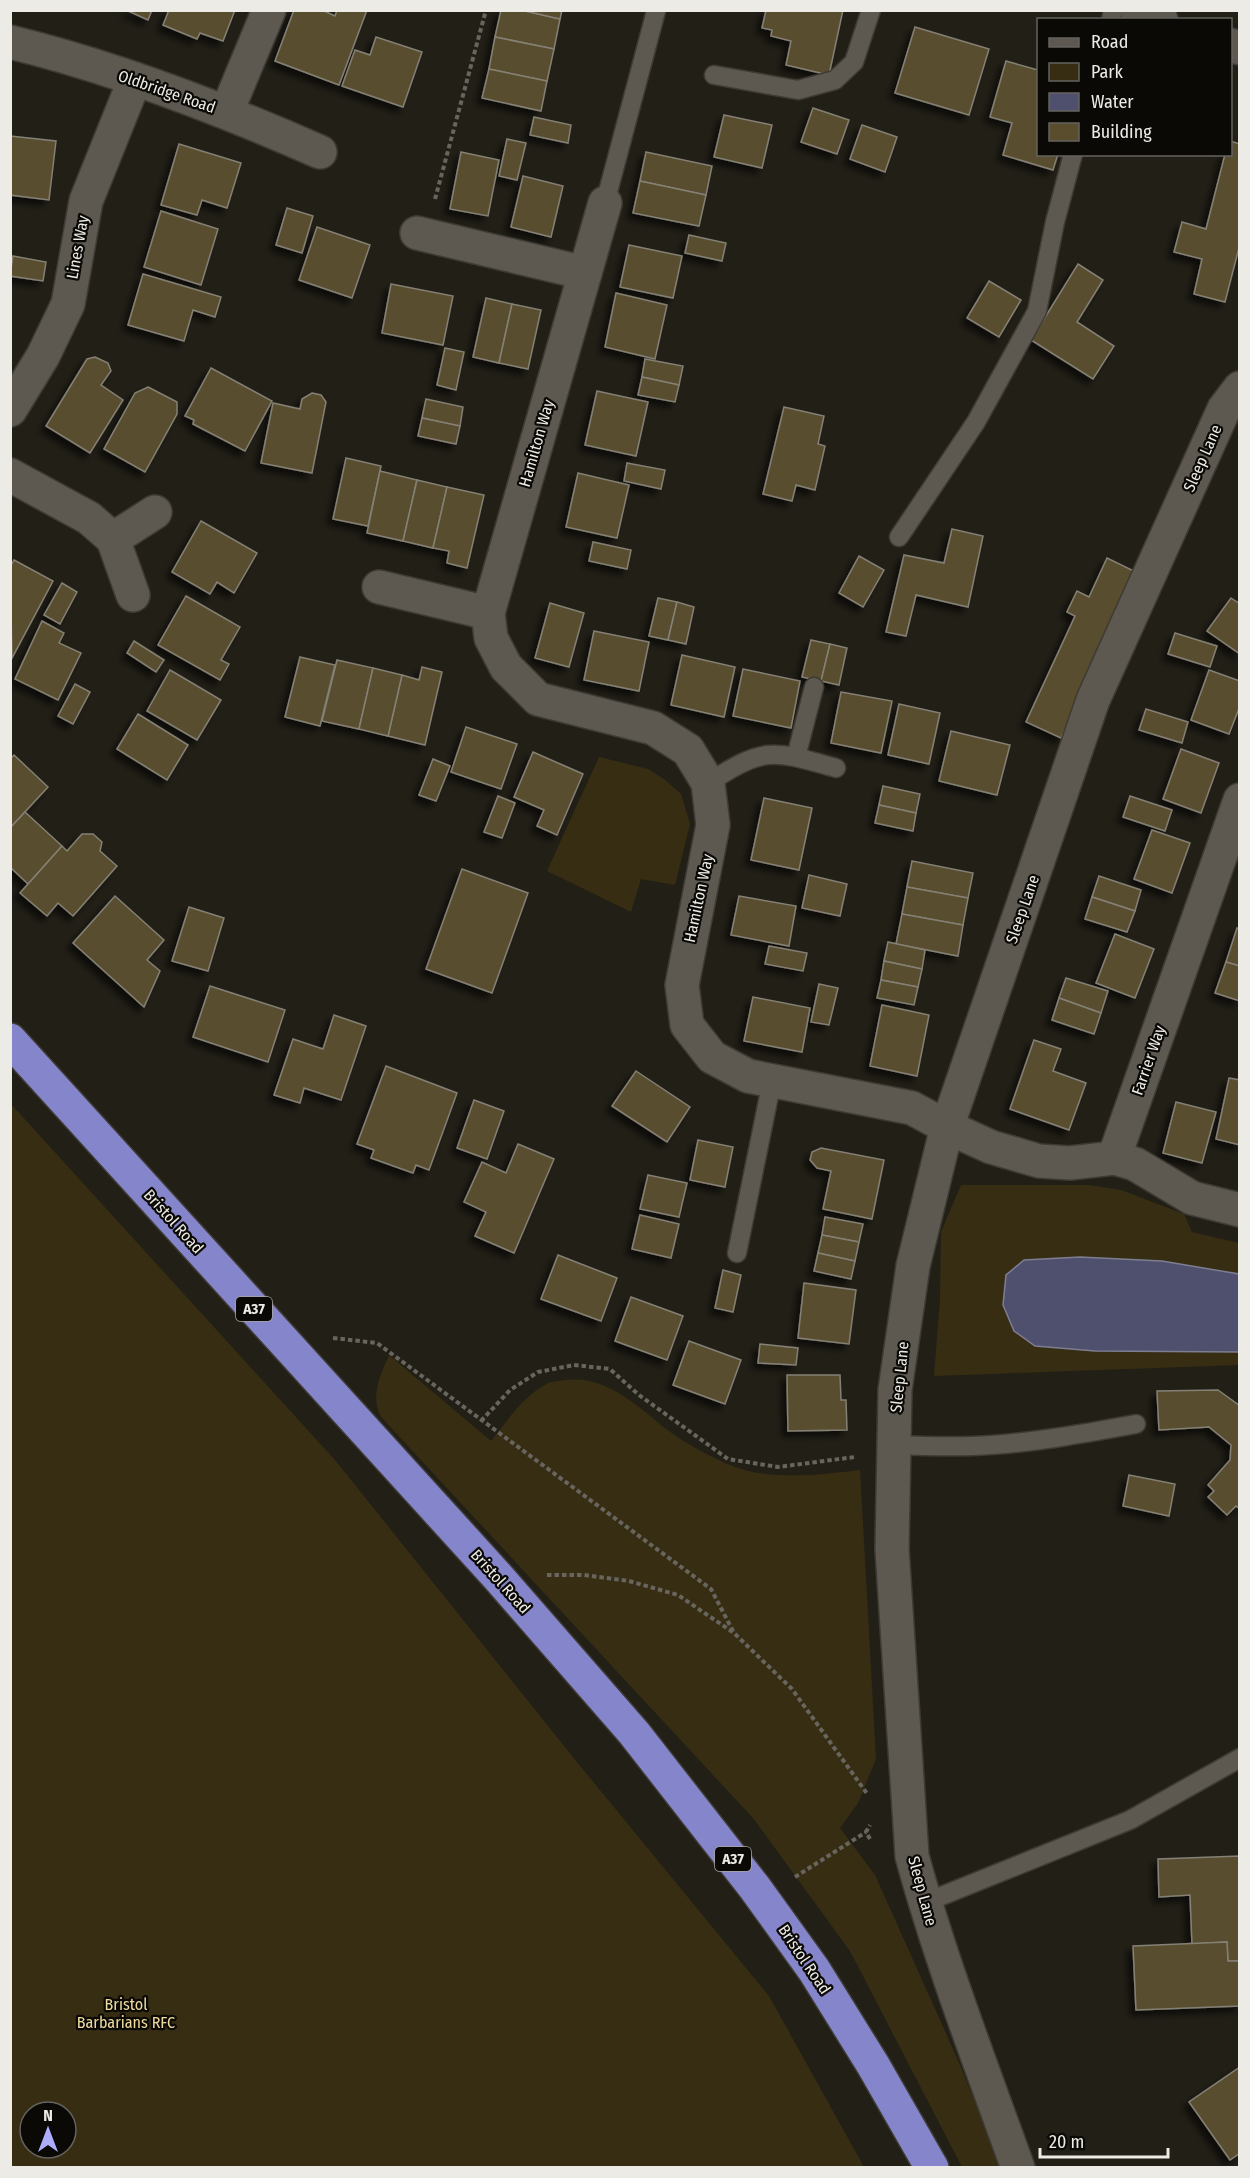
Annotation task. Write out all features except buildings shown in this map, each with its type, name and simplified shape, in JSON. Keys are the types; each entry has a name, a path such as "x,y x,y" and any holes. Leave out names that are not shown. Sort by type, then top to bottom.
{"highway":[{"name":"Bristol Road","path":"10,1040 498,1577 634,1733 763,1898 814,1970 932,2168"}],"street":[{"path":"227,111 269,10"},
{"path":"1137,10 1156,18"},
{"name":"Oldbridge Road","path":"10,42 44,50 227,111 320,152"},
{"name":"Lines Way","path":"10,410 44,356 68,304 86,201 135,79"},
{"name":"Hamilton Way","path":"604,203 488,613 492,638 506,667 538,699 653,728 688,750 708,783 713,825 682,985 687,1025 712,1057 748,1076 912,1108 947,1127"},
{"path":"422,234 585,273"},
{"name":"Sleep Lane","path":"1018,2168 953,1990 924,1902 912,1856 892,1549 895,1389 913,1266 947,1127 1093,700 1224,409 1239,388"},
{"path":"10,475 89,518 113,539 133,595"},
{"path":"113,539 155,512"},
{"path":"379,587 488,613"},
{"name":"Farrier Way","path":"1114,1158 1239,800"},
{"path":"947,1127 991,1147 1039,1161 1070,1163 1095,1158 1114,1158 1135,1164 1192,1198 1239,1210"}],"lane":[{"path":"714,75 798,90 835,80 854,62 871,10"},
{"path":"604,203 656,11"},
{"path":"899,537 976,422 1037,311 1055,222 1072,156"},
{"path":"796,757 814,687"},
{"path":"708,783 735,765 762,755 778,753 836,768"},
{"path":"737,1253 772,1081"},
{"path":"893,1451 1014,1443 1059,1438 1136,1424"},
{"path":"924,1902 1130,1820 1239,1758"}],"path":[{"path":"422,234 486,10"},
{"path":"330,1337 377,1343 711,1589 734,1633"},
{"path":"481,1421 510,1389 538,1372 574,1365 610,1369 639,1395 728,1459 778,1467 893,1451"},
{"path":"498,1577 528,1574 584,1575 629,1581 678,1595 734,1633 792,1689 870,1797"},
{"path":"763,1898 866,1832"}],"green space":[{"path":"599,757 648,769 664,779 681,794 690,824 675,885 641,879 631,912 547,871"},
{"name":"Bristol Barbarians RFC","path":"11,1104 335,1460 572,1756 769,1996 864,2167 11,2167"},
{"path":"961,1185 1089,1185 1121,1190 1184,1214 1192,1232 1239,1243 1239,1365 934,1376 940,1299 941,1232"},
{"path":"389,1355 491,1441 516,1409 539,1388 552,1382 581,1380 596,1383 622,1395 682,1440 718,1460 741,1469 791,1476 860,1470 876,1759 858,1803 840,1828 875,1875 957,2058 1002,2167 962,2167 850,1951 753,1818 381,1417 376,1394"}],"water":[{"path":"1080,1257 1162,1261 1239,1274 1239,1352 1095,1351 1035,1346 1014,1331 1003,1305 1006,1275 1024,1260"}]}
